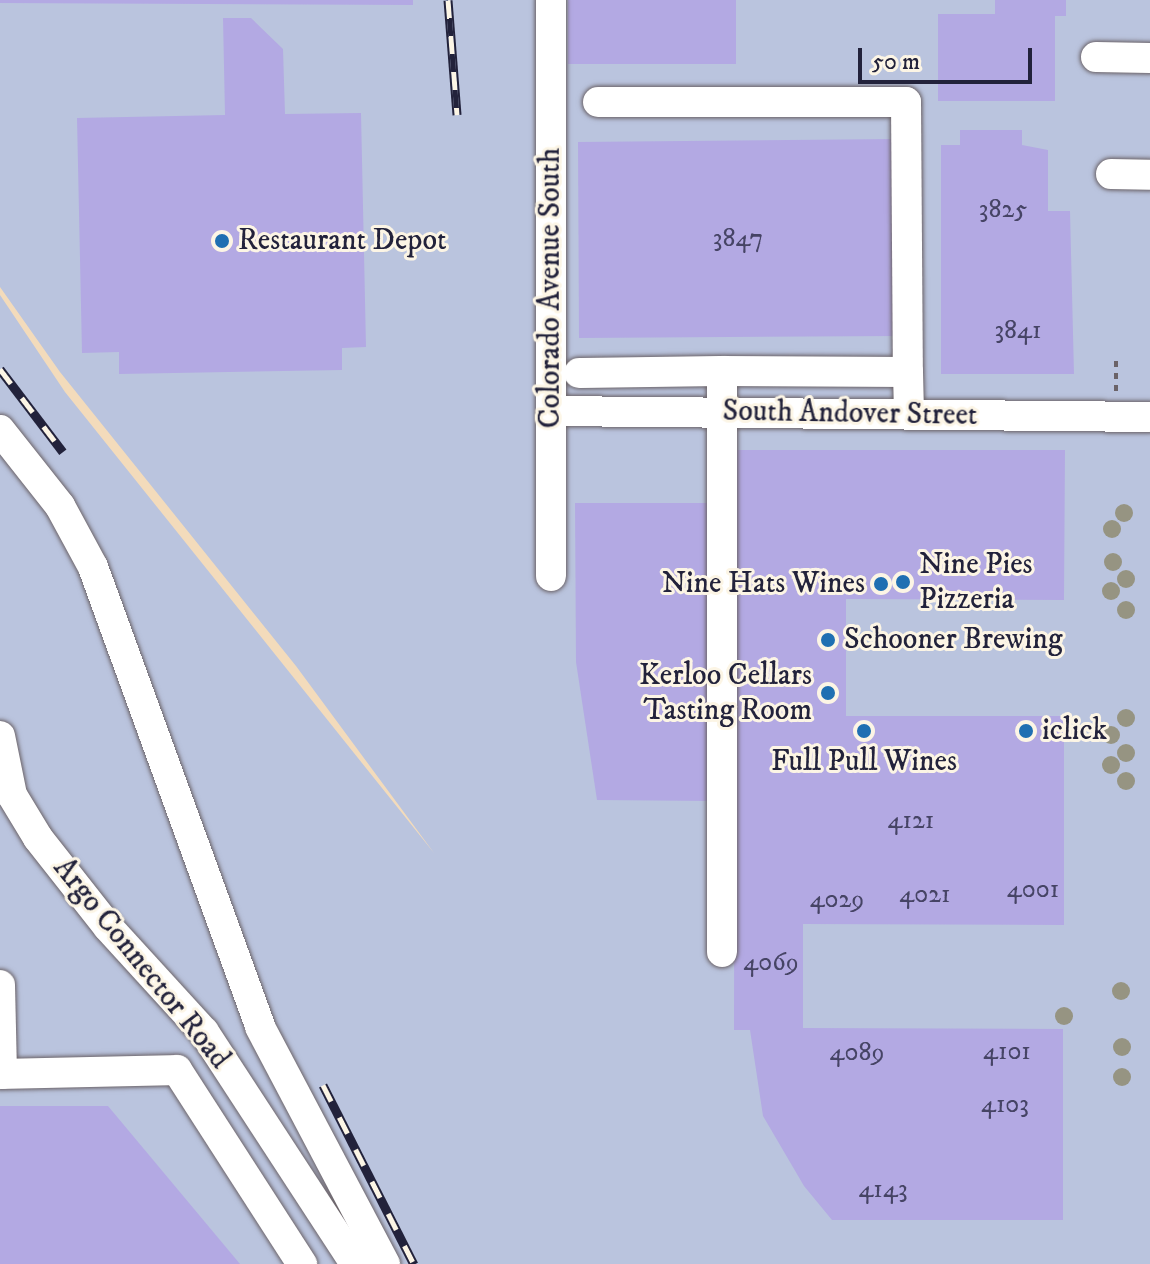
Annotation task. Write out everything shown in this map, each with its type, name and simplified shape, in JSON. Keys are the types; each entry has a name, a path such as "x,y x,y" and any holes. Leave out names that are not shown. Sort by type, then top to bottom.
{"street":[{"name":"Colorado Avenue South","path":"551,0 560,411 551,576"},
{"path":"1096,57 1150,58"},
{"path":"598,102 906,102 909,414"},
{"path":"1111,174 1150,175"},
{"path":"722,371 722,952"},
{"path":"579,373 908,372"},
{"name":"South Andover Street","path":"560,411 1150,417"},
{"path":"0,430 60,506 93,567 260,1027 385,1264"},
{"name":"Argo Connector Road","path":"0,736 12,795 38,838 108,927 204,1032 355,1264"},
{"path":"0,985 1,1074 177,1070 302,1264"}],"path":[{"path":"1116,358 1116,402"}],"shaded area":[{"path":"0,0 1150,0 1150,1264 0,1264 0,295 65,392 434,853 296,666 60,372 0,287"}],"building":[{"path":"0,0 413,0 413,5 0,3"},
{"path":"568,0 736,0 736,64 568,64"},
{"path":"995,0 1066,0 1066,16 1055,16 1055,101 938,101 938,14 995,14"},
{"name":"Restaurant Depot","path":"223,18 251,18 283,49 285,114 361,113 366,347 342,348 342,370 119,374 119,352 82,353 77,118 225,115"},
{"path":"960,130 1022,130 1022,145 1048,150 1048,211 1070,211 1074,374 941,374 941,145 960,145"},
{"path":"897,139 899,336 579,338 578,142"},
{"path":"735,450 1065,450 1064,600 846,599 846,716 1064,716 1064,925 803,924 803,1028 1063,1029 1063,1220 832,1220 804,1186 763,1116 750,1030 734,1030"},
{"path":"575,503 714,503 713,801 597,800 576,662"},
{"path":"0,1106 108,1106 240,1264 0,1264"}],"railway":[{"path":"448,0 457,115"},
{"path":"0,369 63,452"},
{"path":"323,1085 414,1264"}],"place":[{"name":"Restaurant Depot","path":"222,241"},
{"name":"Nine Pies Pizzeria","path":"903,582"},
{"name":"Nine Hats Wines","path":"881,584"},
{"name":"Schooner Brewing","path":"828,640"},
{"name":"Kerloo Cellars Tasting Room","path":"828,693"},
{"name":"Full Pull Wines","path":"864,731"},
{"name":"iclick","path":"1026,731"}]}
